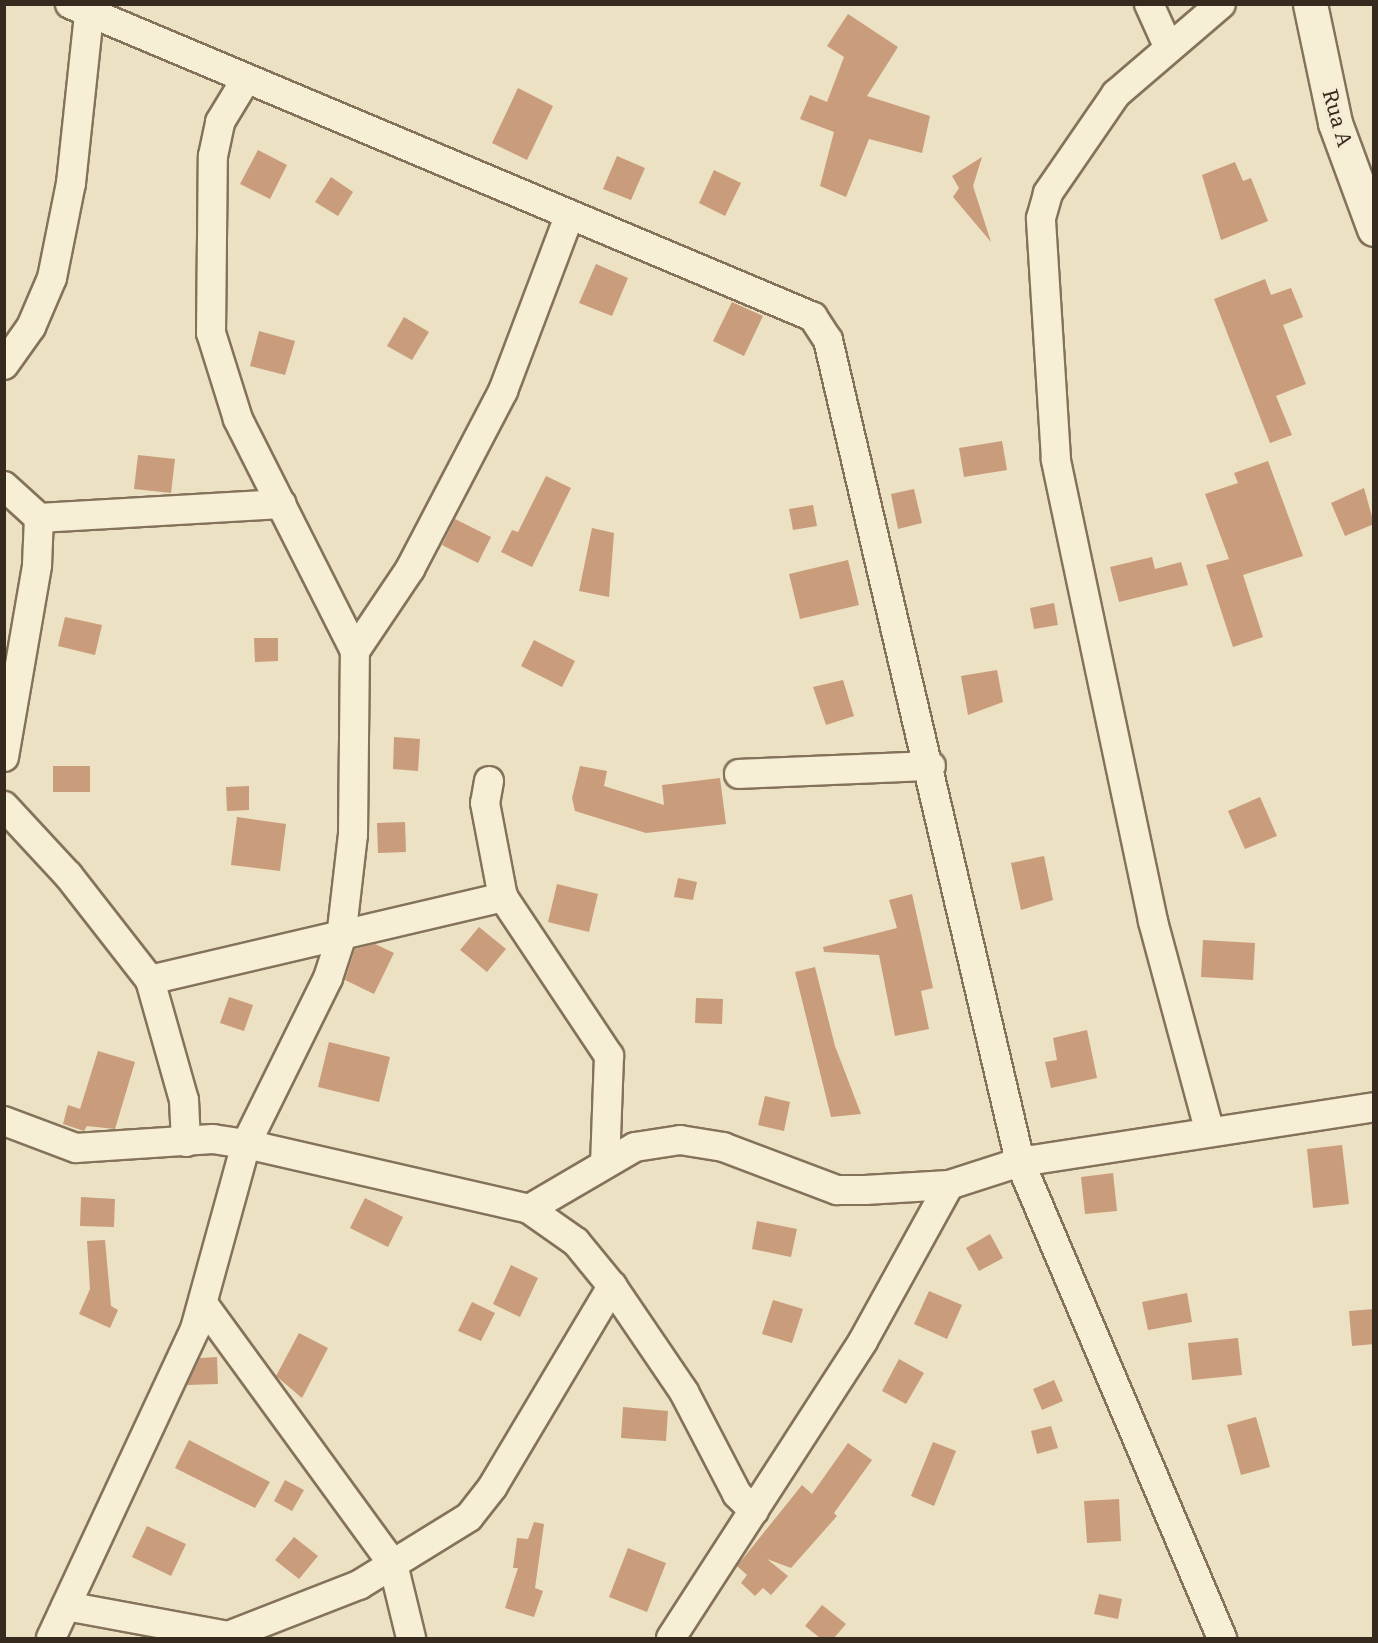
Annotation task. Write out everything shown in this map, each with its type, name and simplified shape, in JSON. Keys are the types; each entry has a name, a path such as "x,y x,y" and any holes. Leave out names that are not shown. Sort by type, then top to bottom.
{"main road":[{"name":"Rua A","path":"1310,4 1335,123 1374,229"}],"street":[{"path":"1149,4 1168,46"},
{"path":"1209,1129 1154,921 1056,459 1041,218 1048,193 1116,94 1168,46 1221,4"},
{"path":"4,365 31,327 52,278 71,183 82,6 246,79 569,216 784,301 813,316 823,332 931,766 1020,1162 1222,1638"},
{"path":"51,1638 204,1305 246,1144 328,978 341,938 353,835 355,651 238,419 212,333 213,156 220,122 246,79"},
{"path":"355,651 410,569 503,391 569,216"},
{"path":"4,486 39,518 282,504"},
{"path":"4,757 10,677 37,566 39,518"},
{"path":"739,774 931,766"},
{"path":"489,782 485,802 503,897 604,1045 605,1163"},
{"path":"4,806 14,832 68,875 150,980 184,1100 186,1142"},
{"path":"150,980 341,938 503,897"},
{"path":"529,1209 635,1147 680,1140 723,1147 837,1190 949,1185 1020,1162 1209,1129 1374,1107"},
{"path":"4,1121 76,1148 186,1142 246,1144 529,1209 576,1242 612,1286 684,1392 737,1494 754,1510"},
{"path":"671,1638 863,1341 949,1185"},
{"path":"66,1606 228,1636 359,1585 469,1517 487,1494 612,1286"},
{"path":"204,1305 393,1564 411,1638"}],"building":[{"path":"848,14 898,47 867,96 930,116 922,153 869,139 846,197 820,186 834,132 800,119 810,95 827,102 844,57 827,46"},
{"path":"518,88 553,106 527,160 492,143"},
{"path":"258,150 287,165 270,199 240,184"},
{"path":"617,156 645,168 631,200 603,189"},
{"path":"982,157 973,186 991,242 953,197 959,188 952,176"},
{"path":"1235,162 1243,181 1251,178 1268,221 1221,240 1202,175"},
{"path":"714,170 741,183 725,216 699,203"},
{"path":"331,177 353,192 338,216 315,202"},
{"path":"596,264 628,278 612,316 579,303"},
{"path":"1265,279 1271,295 1291,288 1303,317 1283,325 1306,384 1276,396 1292,435 1270,443 1214,299"},
{"path":"732,302 763,316 744,356 713,341"},
{"path":"404,317 429,332 412,360 387,346"},
{"path":"259,331 295,341 285,375 250,366"},
{"path":"1002,441 1007,470 964,477 959,448"},
{"path":"138,455 175,459 171,493 134,489"},
{"path":"1268,461 1303,556 1243,575 1263,637 1233,647 1206,565 1229,559 1205,494 1238,483 1234,473"},
{"path":"546,476 571,488 532,567 501,552 512,530 518,532"},
{"path":"1364,488 1374,524 1345,536 1331,503"},
{"path":"914,489 922,523 898,529 891,494"},
{"path":"813,505 817,526 793,530 789,509"},
{"path":"455,519 491,537 478,563 442,545"},
{"path":"592,528 614,533 609,597 579,591"},
{"path":"1152,557 1155,569 1181,562 1188,585 1119,602 1110,567"},
{"path":"848,560 859,605 800,619 789,574"},
{"path":"1054,603 1058,625 1034,629 1030,608"},
{"path":"65,617 102,625 95,655 58,646"},
{"path":"254,638 278,638 278,661 255,662"},
{"path":"534,640 575,661 562,687 521,666"},
{"path":"997,670 1003,702 968,715 961,676"},
{"path":"843,680 854,716 826,725 813,687"},
{"path":"394,737 420,739 418,771 393,769"},
{"path":"53,766 90,766 90,792 53,792"},
{"path":"580,766 607,771 604,786 664,805 662,785 720,778 726,824 646,833 575,811 572,798"},
{"path":"249,786 249,810 227,811 226,787"},
{"path":"1260,797 1277,836 1245,849 1228,811"},
{"path":"237,817 286,824 280,871 231,865"},
{"path":"405,822 406,852 378,853 377,823"},
{"path":"1044,856 1053,900 1021,910 1011,863"},
{"path":"678,878 697,882 693,900 674,897"},
{"path":"557,884 598,894 589,932 548,922"},
{"path":"912,894 933,988 921,991 929,1029 895,1036 879,955 824,952 823,947 897,928 889,900"},
{"path":"479,927 506,949 487,972 460,950"},
{"path":"1203,940 1255,943 1253,980 1201,977"},
{"path":"375,944 394,953 374,994 345,980 355,949"},
{"path":"815,967 835,1046 861,1114 831,1117 795,972"},
{"path":"229,997 253,1005 244,1031 220,1023"},
{"path":"696,998 723,999 722,1024 695,1023"},
{"path":"1087,1030 1097,1078 1051,1088 1045,1062 1057,1060 1053,1038"},
{"path":"329,1042 390,1057 379,1102 318,1087"},
{"path":"98,1051 135,1062 115,1129 87,1126 84,1131 63,1124 68,1105 80,1109"},
{"path":"765,1096 790,1102 784,1131 758,1125"},
{"path":"1342,1145 1349,1204 1313,1208 1307,1149"},
{"path":"1113,1173 1117,1211 1085,1214 1081,1177"},
{"path":"81,1197 115,1199 114,1227 80,1226"},
{"path":"365,1198 403,1217 388,1247 350,1228"},
{"path":"757,1221 797,1229 791,1257 752,1249"},
{"path":"990,1234 1003,1258 979,1271 966,1248"},
{"path":"105,1240 111,1306 118,1310 110,1328 79,1314 90,1289 87,1241"},
{"path":"511,1265 538,1278 520,1317 493,1304"},
{"path":"929,1291 962,1305 947,1339 914,1324"},
{"path":"1187,1293 1192,1322 1148,1330 1142,1302"},
{"path":"773,1300 803,1309 792,1343 762,1334"},
{"path":"472,1302 495,1313 481,1341 458,1331"},
{"path":"1374,1309 1374,1344 1352,1346 1349,1311"},
{"path":"299,1333 328,1348 302,1398 276,1376"},
{"path":"1238,1338 1242,1375 1192,1380 1188,1343"},
{"path":"217,1357 218,1384 187,1385 200,1358"},
{"path":"899,1359 924,1373 906,1404 882,1391"},
{"path":"1054,1380 1063,1401 1042,1410 1033,1389"},
{"path":"623,1407 668,1411 666,1441 621,1438"},
{"path":"1256,1417 1270,1467 1241,1475 1227,1425"},
{"path":"1051,1426 1058,1448 1037,1454 1031,1431"},
{"path":"189,1440 270,1482 255,1508 175,1468"},
{"path":"933,1442 956,1451 934,1506 911,1496"},
{"path":"848,1443 872,1460 834,1513 837,1516 791,1568 767,1559 788,1576 771,1595 763,1588 755,1596 741,1583 747,1575 737,1566 802,1485 812,1494"},
{"path":"285,1480 304,1490 292,1511 274,1501"},
{"path":"1119,1499 1121,1541 1087,1543 1084,1501"},
{"path":"534,1522 544,1524 535,1588 543,1591 534,1617 505,1608 518,1568 513,1568 517,1538 528,1539"},
{"path":"147,1526 186,1544 171,1576 132,1557"},
{"path":"294,1537 318,1556 299,1579 275,1560"},
{"path":"628,1548 666,1563 647,1612 609,1597"},
{"path":"1099,1594 1122,1599 1118,1619 1094,1614"},
{"path":"822,1605 846,1624 834,1638 820,1638 805,1626"}]}
